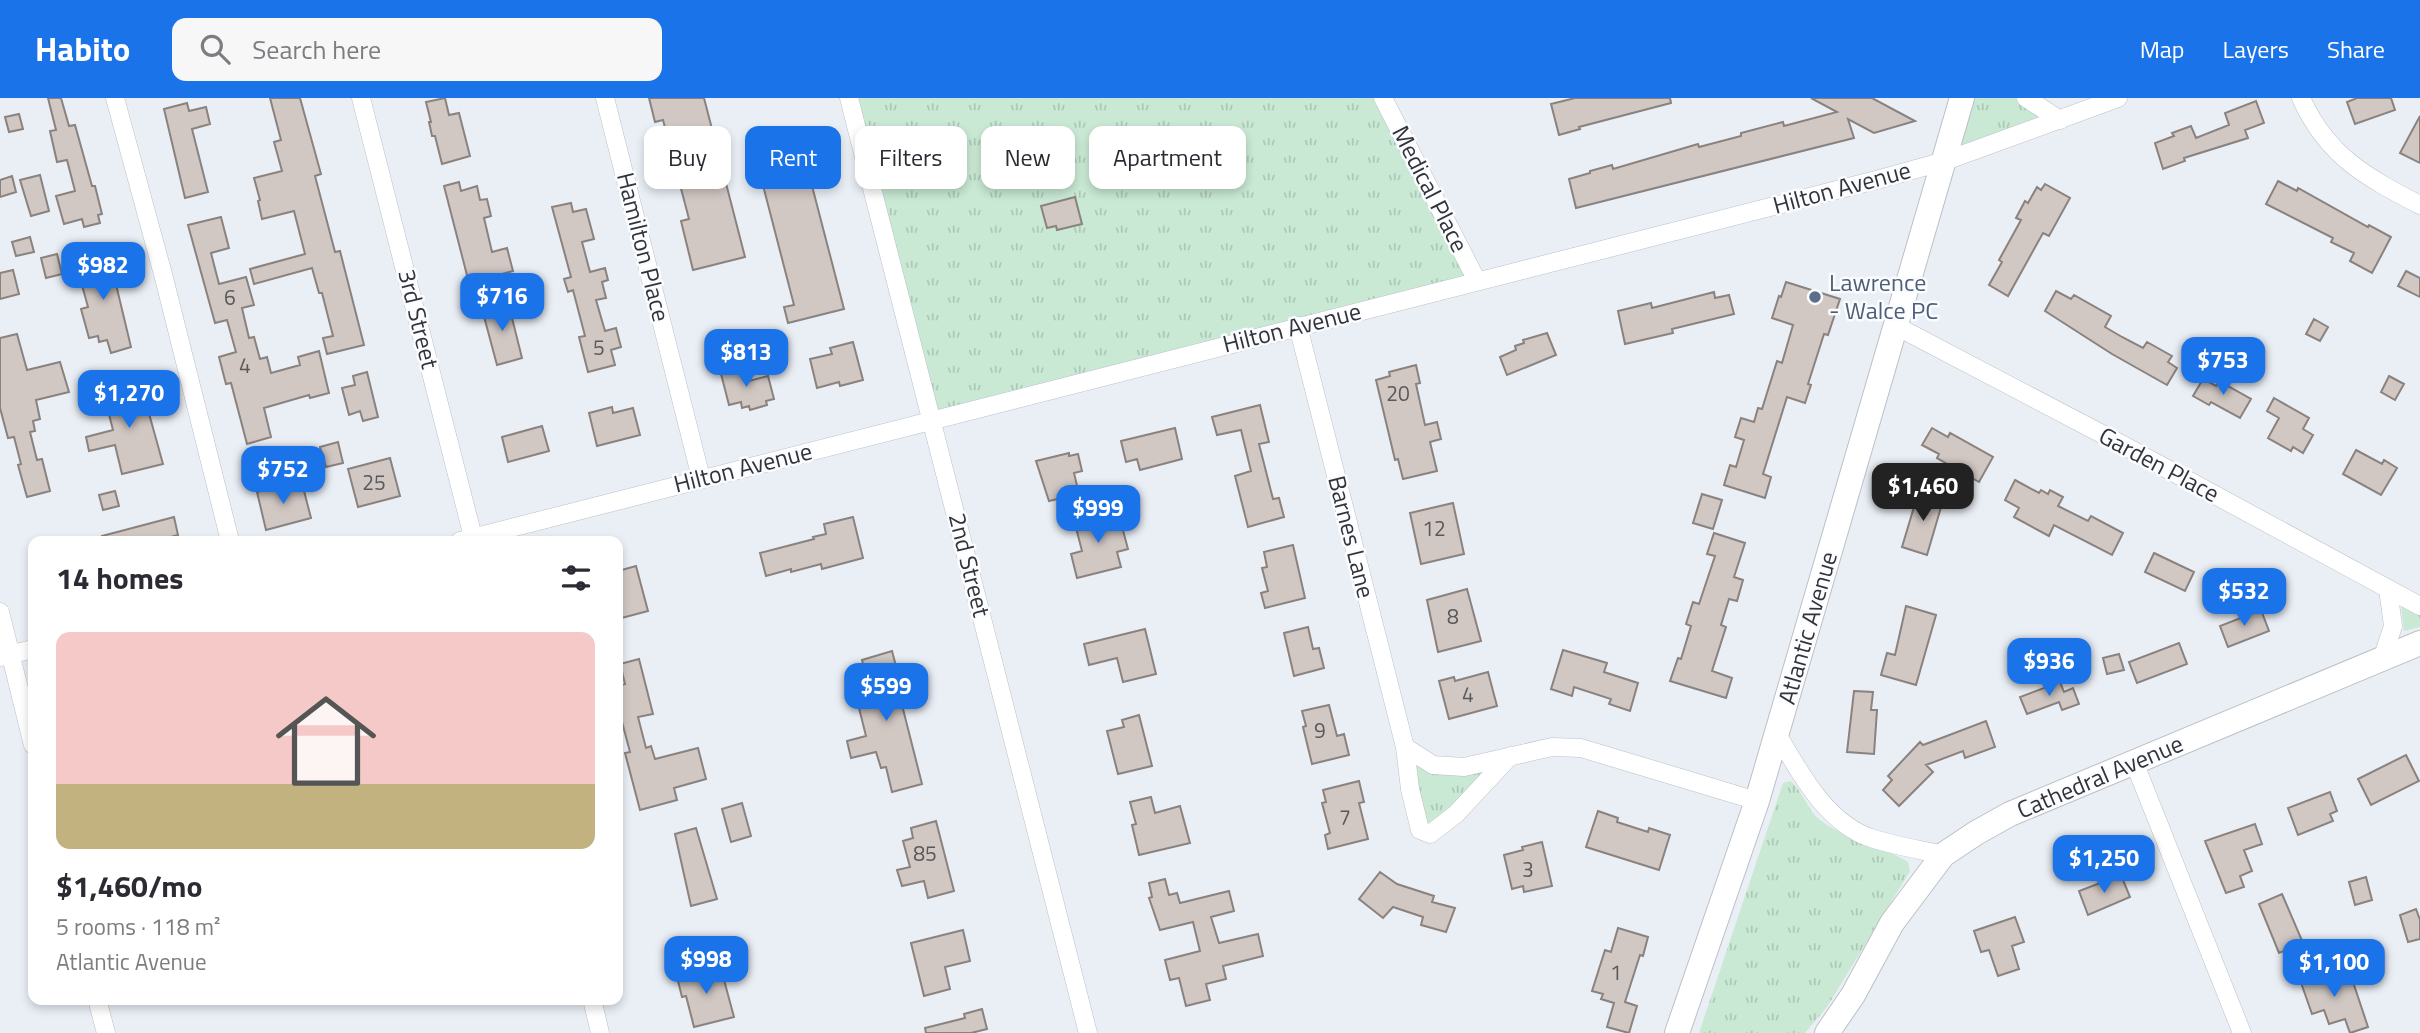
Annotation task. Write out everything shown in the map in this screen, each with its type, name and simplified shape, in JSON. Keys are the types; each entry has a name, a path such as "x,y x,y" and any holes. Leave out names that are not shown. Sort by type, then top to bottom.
{"street":[{"path":"114,98 164,278 229,536"},
{"name":"3rd Street","path":"361,98 468,536"},
{"name":"Hamilton Place","path":"605,98 701,478"},
{"name":"2nd Street","path":"849,98 1088,1033"},
{"name":"Medical Place","path":"1383,98 1477,281"},
{"name":"Atlantic Avenue","path":"1677,1033 1757,801 1962,98"},
{"path":"2026,98 2060,120"},
{"name":"Hilton Avenue","path":"484,536 701,478 1945,161 2118,98"},
{"path":"2301,98 2318,132 2332,148 2386,188 2420,205"},
{"name":"Barnes Lane","path":"1298,326 1405,747 1410,789 1420,830 1430,834 1441,829 1510,756"},
{"name":"Garden Place","path":"1896,326 2420,606"},
{"path":"2382,659 2393,626 2388,589"},
{"path":"0,612 5,656 28,729"},
{"name":"Cathedral Avenue","path":"1827,1033 1853,995 1892,923 1943,855 1976,832 2010,814 2420,643"},
{"path":"5,656 28,650"},
{"path":"1777,734 1802,777 1833,814 1872,839 1943,855"},
{"path":"1405,747 1433,765 1464,767 1552,747 1581,748 1757,801"},
{"path":"2134,762 2242,1033"},
{"path":"99,1005 106,1033"},
{"path":"593,1005 600,1033"}],"green space":[{"path":"849,98 1384,98 1477,280 930,416 872,189 967,189 967,126 856,126"},
{"path":"1970,98 2015,98 2044,120 1956,149"},
{"path":"2401,605 2420,612 2420,627 2404,631"},
{"path":"1405,747 1433,765 1510,756 1430,834"},
{"path":"1791,781 1820,820 1842,833 1908,862 1910,871 1827,1007 1805,1033 1699,1033 1783,783"}],"building":[{"path":"48,98 61,98 69,126 75,125 92,186 95,186 102,214 98,215 100,223 84,227 82,219 64,224 56,196 75,191 67,160 57,162 50,131 56,130"},
{"path":"270,98 300,98 321,174 315,176 335,252 340,251 364,345 327,354 323,338 333,336 322,293 319,293 312,268 254,284 250,269 305,254 294,211 262,219 254,178 282,171 274,142 281,140"},
{"path":"445,98 449,115 459,113 470,156 442,164 435,136 432,136 426,102"},
{"path":"649,98 704,98 711,126 665,126 663,120 655,122"},
{"path":"1575,98 1670,98 1671,103 1579,127 1580,129 1559,135 1551,104"},
{"path":"1811,98 1872,98 1915,121 1874,133 1848,119 1854,138 1576,208 1569,179 1590,171 1612,165 1613,169 1698,144 1699,147 1741,136 1741,133 1783,122 1784,126 1837,112"},
{"path":"2357,98 2391,98 2395,110 2355,124 2347,102"},
{"path":"2256,101 2264,123 2245,130 2248,138 2184,158 2185,161 2163,169 2155,143 2191,126 2196,138 2229,125 2225,113"},
{"path":"187,103 189,111 206,107 210,124 192,129 208,192 185,198 164,109"},
{"path":"19,114 23,129 9,132 5,117"},
{"path":"2420,116 2420,163 2400,153"},
{"path":"40,175 49,211 31,216 20,180"},
{"path":"12,176 16,192 0,197 0,180"},
{"path":"2278,181 2297,191 2298,188 2391,237 2372,273 2350,261 2354,253 2331,242 2333,238 2266,204"},
{"path":"459,182 461,191 477,186 480,200 487,199 491,216 484,218 492,252 507,248 513,271 469,283 444,186"},
{"path":"2045,184 2070,198 2049,236 2043,233 2008,296 1989,285 2021,220 2016,218 2025,201 2028,203 2037,187 2041,190"},
{"path":"681,189 727,189 745,257 693,270 681,221 689,219"},
{"path":"764,189 813,189 844,309 788,323 784,307 794,305"},
{"path":"1075,197 1082,224 1057,230 1056,226 1047,228 1041,206"},
{"path":"571,203 573,212 586,209 594,239 582,242 590,272 605,268 608,280 602,282 606,298 596,300 605,331 616,328 621,347 611,350 615,365 588,372 579,337 585,336 573,290 568,292 564,279 571,277 552,207"},
{"path":"221,217 229,248 211,253 219,284 246,277 254,305 242,308 249,338 254,337 260,359 267,357 271,373 300,365 298,357 319,351 329,393 310,398 309,395 264,408 271,437 247,444 231,383 226,384 219,357 236,352 227,320 215,323 188,225"},
{"path":"30,237 34,252 16,256 12,242"},
{"path":"108,251 131,347 111,353 107,340 99,342 98,336 89,338 81,309 88,307 75,260"},
{"path":"57,254 62,274 46,278 41,258"},
{"path":"13,270 19,294 0,299 0,273"},
{"path":"2406,271 2420,278 2420,297 2398,286"},
{"path":"530,282 534,299 514,304 510,287"},
{"path":"1786,282 1840,299 1828,335 1824,334 1808,384 1811,385 1805,403 1787,397 1763,474 1771,477 1765,498 1724,485 1730,465 1736,467 1744,440 1735,437 1741,418 1754,422 1758,408 1762,409 1777,361 1782,363 1793,325 1772,318"},
{"path":"2056,291 2071,299 2074,295 2111,316 2105,327 2122,337 2143,348 2147,342 2172,356 2168,362 2177,368 2167,385 2045,311"},
{"path":"1714,292 1715,298 1729,295 1734,314 1672,329 1673,333 1625,344 1618,311 1651,303 1652,308"},
{"path":"508,302 522,358 497,365 482,309"},
{"path":"2314,319 2328,327 2320,341 2306,334"},
{"path":"1547,333 1556,355 1507,375 1500,357 1516,350 1515,346 1524,343 1523,340"},
{"path":"17,334 27,370 60,362 69,392 36,400 40,419 33,421 35,431 30,432 37,460 42,459 50,491 27,497 14,437 8,438 0,408 0,338"},
{"path":"853,342 863,380 840,386 839,382 817,388 810,359 832,354 830,348"},
{"path":"740,364 745,382 768,376 774,399 766,401 767,405 750,410 749,406 742,408 741,402 729,405 720,370"},
{"path":"1416,365 1420,383 1416,384 1425,425 1437,422 1441,439 1430,442 1437,471 1403,479 1398,459 1395,460 1376,380 1390,376 1389,372"},
{"path":"367,372 378,417 363,421 360,411 349,415 342,388 355,385 353,376"},
{"path":"2389,376 2404,384 2395,400 2381,392"},
{"path":"2203,379 2216,386 2219,381 2251,399 2240,418 2211,402 2209,405 2193,396"},
{"path":"140,381 163,464 122,474 115,445 89,451 86,437 113,430 103,391"},
{"path":"2274,398 2309,418 2303,429 2313,435 2303,453 2293,447 2291,451 2268,438 2279,418 2267,411"},
{"path":"1260,405 1269,442 1259,444 1273,499 1279,498 1284,517 1248,527 1235,476 1251,471 1241,430 1217,435 1212,417"},
{"path":"612,407 613,413 633,408 640,435 597,446 589,413"},
{"path":"542,426 549,451 508,462 502,437"},
{"path":"1175,428 1182,459 1140,470 1137,459 1126,462 1121,441"},
{"path":"1932,428 1948,437 1950,433 1993,457 1979,482 1937,458 1939,454 1922,445"},
{"path":"338,442 343,463 326,467 320,447"},
{"path":"2356,450 2382,464 2384,460 2397,468 2381,495 2343,474"},
{"path":"1069,453 1069,456 1078,454 1082,471 1074,473 1079,494 1049,501 1036,461"},
{"path":"390,458 400,496 358,507 348,469"},
{"path":"2015,480 2039,493 2041,490 2048,494 2050,490 2063,497 2058,506 2088,521 2091,516 2123,533 2112,555 2054,525 2049,536 2014,517 2019,508 2005,500"},
{"path":"290,484 291,490 303,487 311,518 266,530 257,492"},
{"path":"1922,490 1944,497 1927,555 1902,547"},
{"path":"115,491 119,506 103,510 99,495"},
{"path":"1702,494 1722,500 1713,529 1693,523"},
{"path":"1453,503 1464,554 1421,564 1410,513"},
{"path":"1107,512 1111,526 1121,523 1128,549 1117,552 1121,567 1077,578 1071,554 1082,551 1074,520"},
{"path":"174,517 178,535 174,536 102,536"},
{"path":"853,517 863,558 822,569 821,564 766,576 760,553 814,539 813,537 826,534 824,524"},
{"path":"1714,533 1745,543 1734,577 1743,580 1737,601 1729,599 1721,625 1726,627 1712,671 1732,678 1726,698 1670,681 1678,658 1681,659 1691,626 1686,624 1693,602 1699,604 1715,556 1707,554"},
{"path":"1293,545 1305,598 1265,608 1261,593 1268,591 1262,568 1267,567 1264,552"},
{"path":"2154,553 2194,572 2185,591 2145,572"},
{"path":"636,566 648,611 623,618 623,570"},
{"path":"1467,589 1481,641 1438,652 1427,600"},
{"path":"1906,606 1936,615 1916,685 1881,675 1887,653 1895,655"},
{"path":"2261,610 2269,631 2228,647 2220,626"},
{"path":"1308,627 1313,649 1319,648 1324,668 1294,676 1284,633"},
{"path":"1145,629 1156,674 1123,682 1117,658 1089,665 1084,644"},
{"path":"2179,643 2187,664 2137,683 2129,662"},
{"path":"1563,650 1607,663 1604,672 1638,683 1630,711 1609,704 1611,699 1574,687 1572,696 1551,689"},
{"path":"892,651 906,704 902,705 922,784 892,792 886,767 881,768 876,752 851,758 847,741 866,736 854,688 868,685 862,660"},
{"path":"2119,654 2124,670 2107,674 2103,658"},
{"path":"639,659 653,714 638,717 646,748 651,746 655,759 698,748 706,779 674,788 677,800 640,810 625,753 630,752 623,726 623,663"},
{"path":"1488,672 1497,706 1449,719 1439,681 1454,677 1455,681"},
{"path":"2060,682 2064,692 2073,688 2079,704 2062,710 2059,702 2027,714 2020,697"},
{"path":"1854,691 1873,692 1871,710 1877,710 1874,754 1847,752"},
{"path":"1329,705 1337,736 1344,734 1349,755 1312,764 1302,711"},
{"path":"1139,715 1152,766 1118,774 1107,731 1124,727 1122,720"},
{"path":"1986,721 1995,747 1965,758 1963,751 1926,765 1933,772 1899,806 1883,790 1892,780 1888,776 1920,742 1923,745"},
{"path":"2406,755 2419,781 2371,805 2358,779"},
{"path":"1359,781 1364,802 1359,803 1368,839 1328,849 1325,835 1330,833 1322,803 1326,802 1323,790"},
{"path":"2330,792 2337,811 2330,814 2333,821 2298,835 2288,808"},
{"path":"1151,797 1155,813 1180,806 1190,843 1139,855 1132,825 1136,824 1130,802"},
{"path":"742,803 751,836 731,842 722,809"},
{"path":"1598,811 1618,818 1617,822 1648,832 1649,828 1670,835 1659,870 1586,847"},
{"path":"936,821 954,891 928,898 924,881 902,886 897,870 910,867 903,841 913,838 911,828"},
{"path":"2255,824 2262,844 2244,850 2252,871 2240,876 2244,887 2226,893 2205,841"},
{"path":"696,828 717,899 691,906 675,834"},
{"path":"1542,842 1552,886 1524,892 1523,886 1512,889 1504,855"},
{"path":"1380,872 1397,884 1434,896 1432,902 1455,908 1446,932 1421,925 1423,917 1393,907 1383,918 1359,899"},
{"path":"2121,875 2130,897 2088,915 2079,891"},
{"path":"2366,877 2372,900 2355,905 2349,882"},
{"path":"1165,879 1169,895 1177,893 1180,903 1229,891 1234,911 1211,917 1219,943 1258,934 1263,956 1223,966 1226,979 1206,984 1210,1000 1186,1006 1179,978 1170,980 1165,960 1200,951 1193,922 1160,930 1149,898 1152,897 1149,883"},
{"path":"2282,894 2303,943 2279,953 2259,904"},
{"path":"2416,909 2420,920 2420,939 2408,942 2400,915"},
{"path":"2015,917 2024,942 2012,946 2019,969 1998,976 1989,950 1981,952 1974,931"},
{"path":"1618,928 1648,937 1625,1002 1637,1006 1629,1033 1607,1027 1614,1003 1601,999 1603,994 1592,991 1605,950 1611,952"},
{"path":"963,930 970,961 945,967 950,989 924,996 911,943"},
{"path":"720,965 734,1017 694,1027 686,996 682,997 677,977"},
{"path":"2332,966 2338,984 2352,979 2368,1027 2350,1033 2345,1019 2329,1024 2324,1010 2312,1014 2299,977"},
{"path":"982,1009 987,1029 971,1033 926,1033 925,1028 965,1018 964,1014"}],"place":[{"name":"Lawrence - Walce PC","path":"1815,297"}]}
